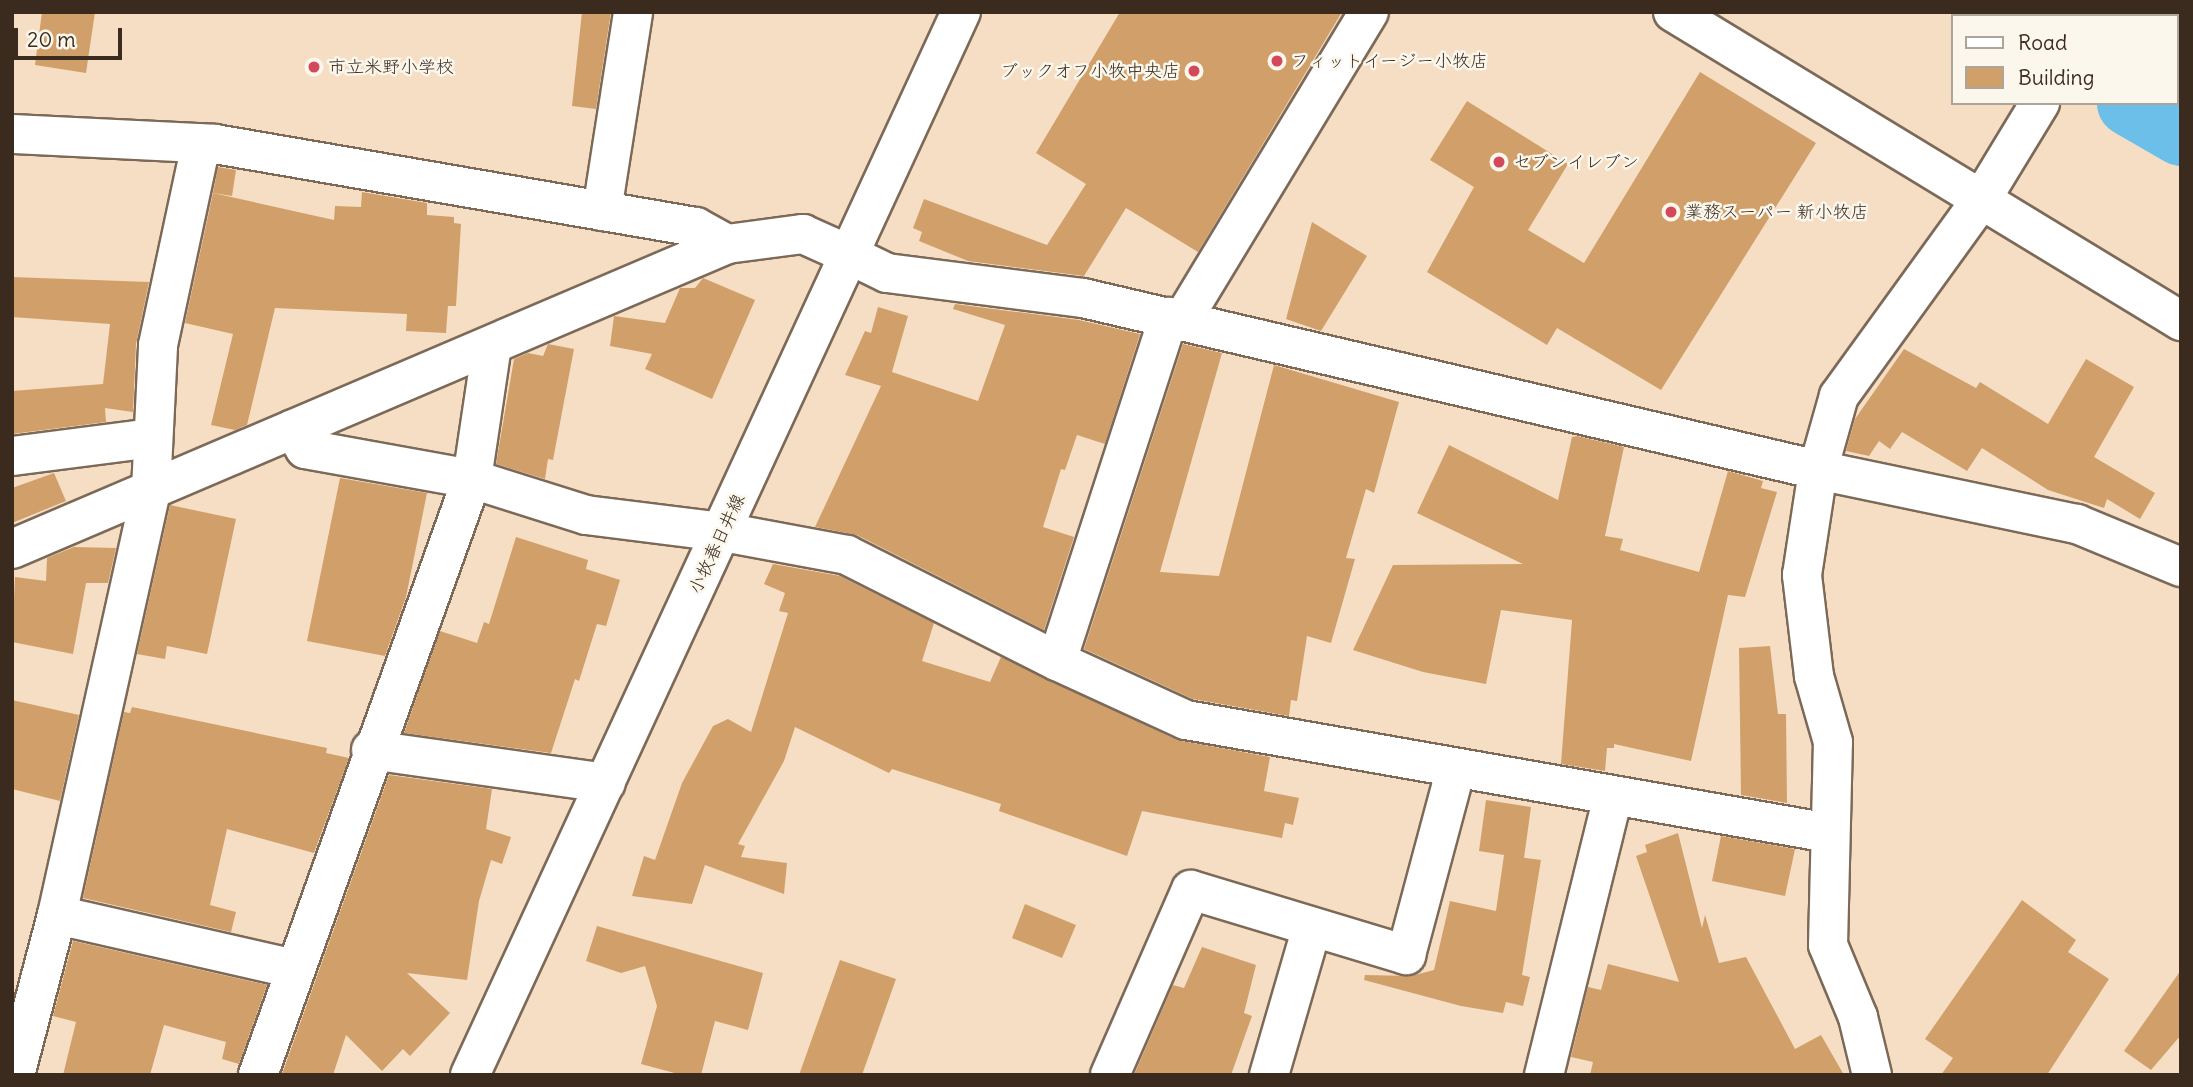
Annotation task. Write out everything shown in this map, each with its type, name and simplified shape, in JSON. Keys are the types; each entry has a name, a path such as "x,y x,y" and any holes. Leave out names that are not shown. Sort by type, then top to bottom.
{"street":[{"path":"602,211 634,12"},
{"name":"小牧春日井線","path":"470,1075 852,256 961,12"},
{"path":"1057,662 1176,318 1369,12"},
{"path":"1673,12 2181,321"},
{"path":"1872,1075 1858,1017 1828,945 1833,742 1814,676 1802,575 1818,470 1839,396 1980,200 2039,105"},
{"path":"12,134 201,144 696,227 727,244"},
{"path":"15,1075 57,915 151,490 158,345 201,144"},
{"path":"12,549 727,244 803,234 887,273 1083,298 1176,318 1818,470 2077,524 2181,567"},
{"path":"258,1075 371,751 472,479 492,345"},
{"path":"293,429 305,449 472,479 586,515 723,532 847,555 1057,662 1186,720 1829,834"},
{"path":"12,456 152,438"},
{"path":"371,751 606,783"},
{"path":"1110,1075 1191,890 1406,955 1456,769"},
{"path":"1544,1075 1613,797"},
{"path":"57,915 295,969"},
{"path":"1269,1075 1312,927"}],"building":[{"path":"42,12 95,12 86,73 35,65"},
{"path":"582,12 611,12 596,109 572,106"},
{"path":"1120,12 1342,12 1198,252 1126,208 1084,276 968,261 919,241 922,232 913,228 924,199 1047,245 1086,184 1036,153"},
{"path":"1700,72 1816,143 1661,390 1557,328 1547,345 1427,272 1474,187 1430,160 1467,101 1568,164 1528,230 1584,263"},
{"path":"218,167 236,170 232,196 213,193"},
{"path":"362,192 427,203 427,215 454,217 454,223 461,224 456,306 448,306 446,333 406,331 407,314 275,308 247,425 235,430 211,425 233,334 185,323 213,193 334,220 335,206 361,207"},
{"path":"1312,222 1367,256 1321,331 1286,319"},
{"path":"12,277 149,282 136,344 133,412 105,408 106,422 12,434 12,391 103,384 110,324 12,317"},
{"path":"703,278 755,300 712,399 645,369 652,354 610,346 614,316 665,323 680,288 695,288"},
{"path":"955,304 1079,320 1140,334 1105,444 1077,435 1065,470 1061,469 1043,527 1074,537 1044,630 857,535 815,527 881,386 845,375 865,331 871,333 878,307 908,316 892,372 978,401 1005,325 953,309"},
{"path":"548,344 574,349 553,460 548,459 545,479 496,464 514,359 528,353 543,356"},
{"path":"1183,344 1222,353 1160,572 1219,576 1274,365 1399,402 1374,493 1366,489 1346,558 1355,559 1331,643 1307,636 1297,701 1291,700 1289,716 1193,699 1084,649"},
{"path":"1904,349 1976,388 1980,382 2048,424 2086,359 2134,387 2094,457 2155,493 2140,519 2107,499 2104,508 2048,490 1982,448 1967,471 1902,432 1890,449 1879,441 1869,456 1846,451 1855,419"},
{"path":"1572,437 1624,447 1605,536 1623,539 1620,550 1699,572 1728,471 1763,481 1761,488 1777,492 1745,597 1728,595 1691,761 1614,744 1614,748 1607,748 1605,771 1561,764 1572,620 1501,610 1486,684 1423,672 1353,650 1393,565 1523,564 1417,513 1449,445 1558,500"},
{"path":"54,473 66,501 12,523 12,488"},
{"path":"340,478 427,493 406,597 385,656 307,641"},
{"path":"170,505 236,519 207,654 167,646 165,659 137,654"},
{"path":"516,537 588,560 586,569 620,580 606,626 597,624 579,681 575,679 551,753 404,733 440,631 477,643 484,622 489,624"},
{"path":"74,547 116,548 108,583 86,583 73,654 12,642 15,577 46,581 47,558"},
{"path":"773,564 840,576 934,623 922,661 990,682 1001,657 1177,740 1270,757 1264,791 1299,798 1293,825 1285,823 1282,838 1142,811 1127,856 999,811 1001,804 892,769 889,773 795,727 784,761 738,844 745,846 741,857 787,863 784,894 705,865 692,904 632,896 644,856 655,860 682,783 713,726 728,719 751,732 788,613 779,611 785,593 764,584"},
{"path":"1770,646 1778,714 1786,714 1787,803 1741,795 1739,648"},
{"path":"12,700 79,715 60,801 12,789"},
{"path":"132,707 327,748 326,753 349,758 314,853 227,829 210,905 236,912 231,932 83,898 124,712 130,713"},
{"path":"389,775 492,789 486,829 511,837 502,864 491,860 479,901 467,980 407,973 450,1013 410,1056 403,1049 382,1071 346,1035 333,1075 282,1074"},
{"path":"1486,800 1531,807 1524,858 1541,860 1522,975 1530,977 1523,1006 1506,1002 1503,1013 1461,1006 1364,980 1365,975 1411,976 1434,970 1450,901 1496,911 1504,855 1479,851"},
{"path":"1678,833 1702,928 1705,915 1719,963 1746,957 1795,1049 1821,1035 1844,1075 1590,1075 1593,1062 1571,1057 1588,987 1601,990 1608,964 1679,982 1636,856 1647,852 1645,845"},
{"path":"1721,836 1795,849 1785,896 1712,881"},
{"path":"2022,900 2076,940 2068,952 2109,979 2047,1075 1941,1075 1953,1058 1925,1039"},
{"path":"1025,904 1076,925 1062,958 1012,938"},
{"path":"597,926 763,973 748,1030 715,1021 701,1075 682,1075 641,1064 657,1006 645,966 621,973 586,961"},
{"path":"73,941 267,985 239,1064 222,1059 226,1042 164,1025 150,1075 63,1075 76,1022 53,1016"},
{"path":"1202,947 1256,965 1244,1013 1252,1016 1231,1075 1134,1075 1173,985 1184,988"},
{"path":"840,960 896,979 862,1075 799,1075"},
{"path":"2181,970 2181,1035 2151,1070 2124,1051"}],"waterway":[{"path":"2132,105 2181,133"}],"place":[{"name":"フィットイージー小牧店","path":"1277,61"},
{"name":"市立米野小学校","path":"314,67"},
{"name":"ブックオフ小牧中央店","path":"1194,71"},
{"name":"セブンイレブン","path":"1499,162"},
{"name":"業務スーパー 新小牧店","path":"1671,212"}]}
